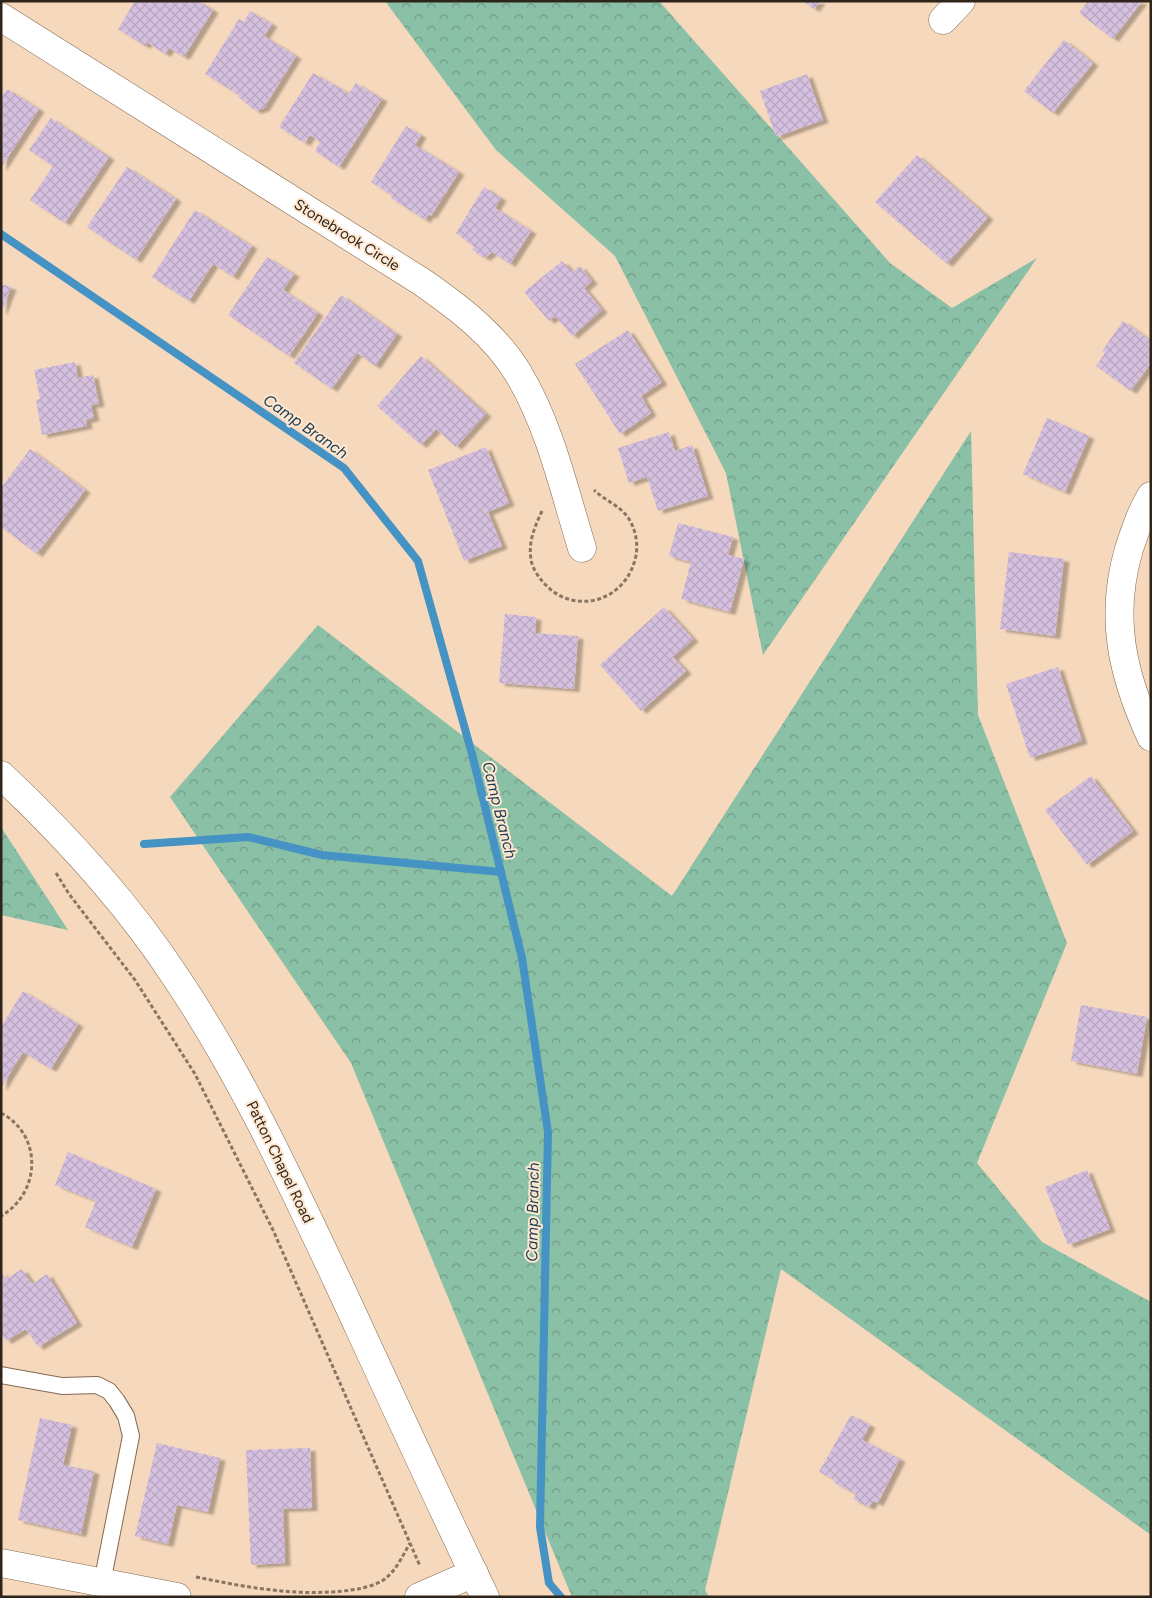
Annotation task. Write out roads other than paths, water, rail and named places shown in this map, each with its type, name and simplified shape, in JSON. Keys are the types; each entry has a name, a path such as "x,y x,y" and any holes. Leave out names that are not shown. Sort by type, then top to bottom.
{"street":[{"name":"Stonebrook Circle","path":"1,17 422,282 464,312 491,338 518,372 535,408 553,454 582,548"},
{"path":"1151,496 1133,536 1121,576 1118,617 1123,663 1137,706 1151,738"},
{"name":"Patton Chapel Road","path":"1,775 62,834 113,891 177,979 246,1093 309,1221 479,1585"},
{"path":"1,1563 102,1583 184,1586"},
{"path":"425,1594 479,1585"}],"lane":[{"path":"1,1375 62,1386 98,1385 109,1391 126,1416 131,1436 102,1583"}],"waterway":[{"name":"Camp Branch","path":"1,234 344,468 418,561 472,754 522,958 548,1132 540,1527 549,1583 561,1597"},
{"path":"144,844 248,837 322,855 501,872"}]}
